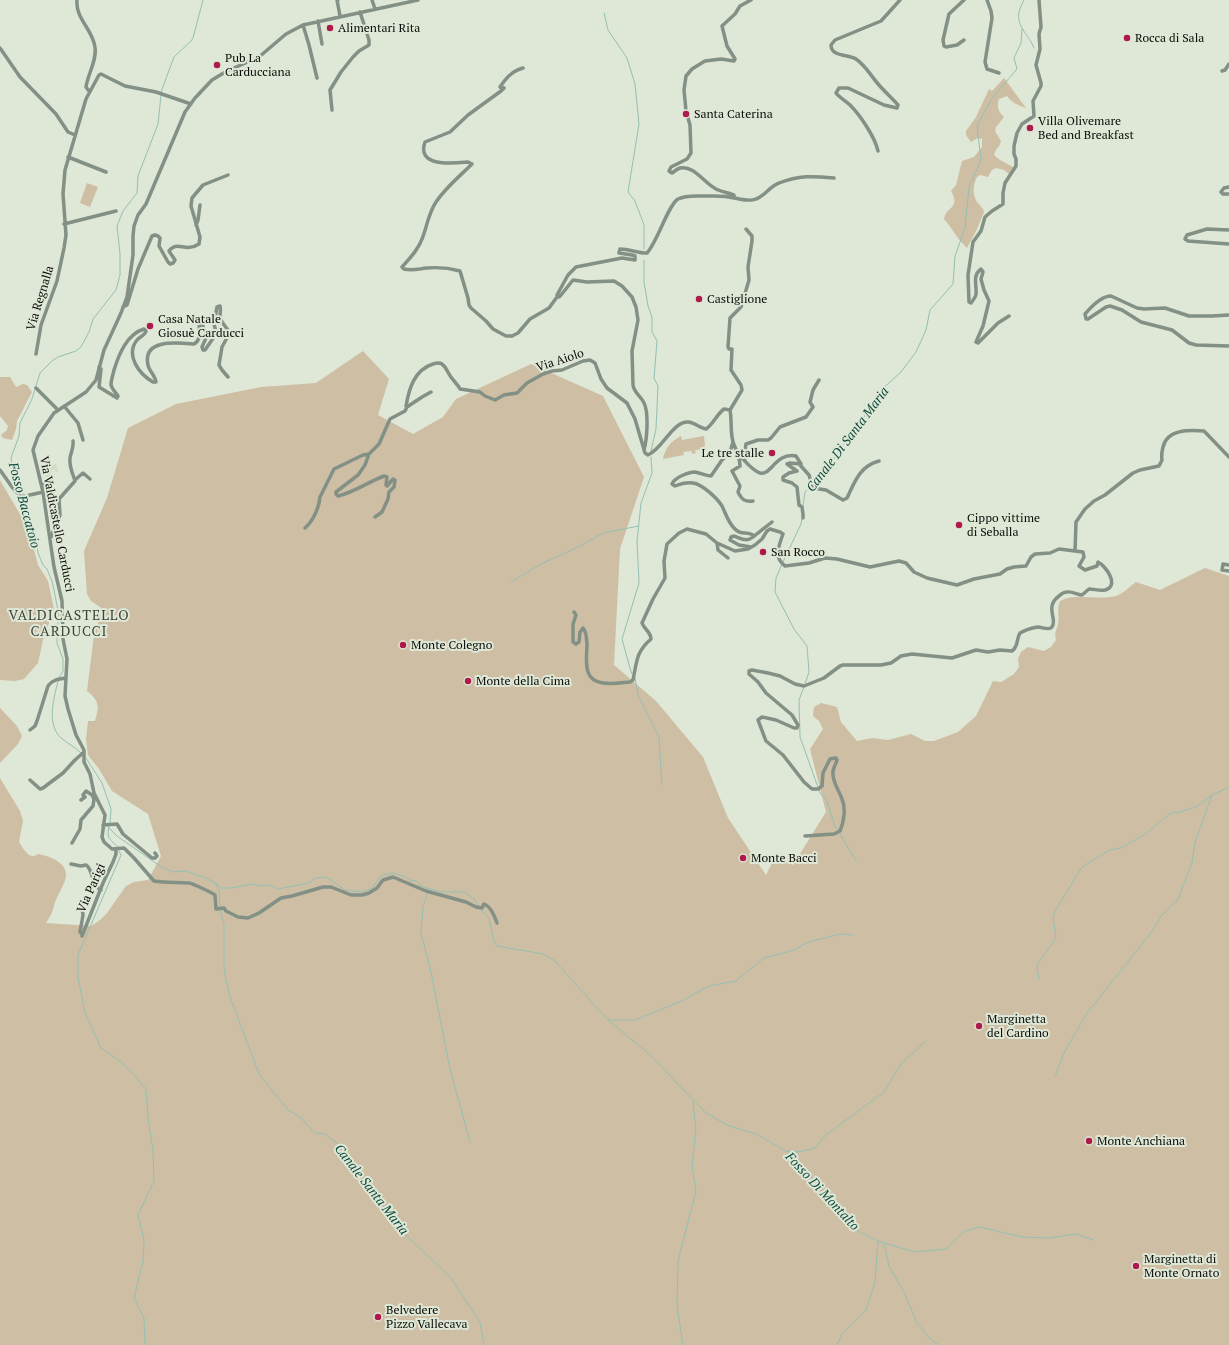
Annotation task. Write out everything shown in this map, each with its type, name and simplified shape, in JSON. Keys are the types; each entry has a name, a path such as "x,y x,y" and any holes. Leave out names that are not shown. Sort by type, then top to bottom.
{"street":[{"path":"77,0 77,10 90,32 95,46 95,59 86,87 89,91 99,75 102,74 125,86 156,92 191,104"},
{"path":"338,0 340,16"},
{"path":"372,0 375,9"},
{"name":"Via Valdicastello Carducci","path":"418,0 303,25 286,34 259,57 227,71 212,80 191,104 185,112 146,204 138,215 134,226 133,255 127,297 104,350 96,380 90,388 54,413 43,428 33,447 34,458 43,492 54,567 62,601 63,639 67,660 65,696 76,735 84,752 84,762 90,774 93,794 104,815 102,837 104,842 112,849 124,848 132,855 154,881 181,884 191,883 215,895 216,909 225,909 226,911 242,919 259,913 281,898 323,887 331,887 351,895 362,895 377,888 383,880 393,877 401,879 426,891 466,902 480,908 484,904 488,906 497,923"},
{"path":"734,198 734,195 724,193 713,188 696,173 686,168 678,168 672,173 669,171 671,167 688,159 691,154 690,125 686,110 684,90 686,76 692,69 706,60 727,59 734,61 735,59 727,46 722,26 740,6 751,0"},
{"path":"878,151 872,136 860,118 851,106 836,92 839,88 848,88 884,105 897,108 898,105 882,89 869,71 851,57 834,52 831,49 831,45 834,40 881,21 900,0"},
{"path":"964,0 949,14 943,40 944,46 946,47 960,44 964,40"},
{"path":"987,0 992,18 985,62 987,69 999,73"},
{"path":"1009,316 998,323 978,343 976,342 983,326 989,301 981,279 983,272 981,269 977,273 975,296 971,303 969,302 968,275 973,242 981,231 985,217 1003,204 1005,183 1016,166 1014,146 1017,133 1022,124 1034,116 1033,101 1041,86 1036,65 1040,49 1039,34 1041,27 1039,0"},
{"path":"332,110 330,90 341,72 353,57 369,45 369,40 360,12"},
{"path":"318,21 322,44"},
{"path":"303,25 317,78"},
{"path":"0,48 20,77 56,114 68,132 75,135"},
{"path":"1222,71 1225,70 1229,64"},
{"path":"523,68 515,70 500,87 504,88 501,91 468,115 450,132 425,142 423,147 424,153 433,161 440,163 468,162 472,164 446,188 435,202 429,213 423,238 418,249 402,267 411,271 426,268 443,268 460,271 471,308 493,329 506,336 512,336 518,333 530,320 549,308 571,281 614,281 622,286 632,297 636,307 638,320 632,351 633,385 634,390 644,403 647,416 646,441 644,450 648,455 653,454 678,425 689,422 706,429 724,409 730,410"},
{"name":"Via Regnalla","path":"36,354 41,325 57,282 66,235 64,224 63,185 65,170 89,91"},
{"path":"68,157 106,172"},
{"path":"123,307 127,305 138,269 152,236 155,235 160,238 159,246 170,264 175,260 169,251 172,247 194,247 198,244 200,237 191,206 192,198 202,185 228,175"},
{"path":"557,297 558,292 568,275 576,267 622,258 635,260 635,256 632,254 619,253 620,249 636,251 643,254 647,253 662,229 673,203 680,198 688,196 726,196 755,200 777,183 799,176 834,178"},
{"path":"1229,188 1224,188 1222,192 1223,194 1229,194"},
{"path":"196,226 200,205"},
{"path":"64,224 116,211"},
{"path":"746,229 752,236 748,280 741,307 730,318 728,347 732,349 731,370 741,385 742,390 730,410 733,442 739,456 740,466 732,472 740,486 738,492 741,498 744,501 753,502"},
{"path":"1229,230 1202,230 1187,235 1185,239 1188,241 1229,244"},
{"path":"1229,314 1193,316 1181,314 1165,308 1137,308 1111,296 1103,298 1084,314 1086,319 1088,319 1110,306 1122,310 1141,322 1172,330 1189,343 1196,345 1229,346"},
{"name":"Via Valdicastello Carducci","path":"99,368 101,369 99,387 117,398 118,396 111,387 111,384 122,349 128,340 138,330 144,329 146,331 145,334 137,340 133,349 133,360 137,368 146,378 156,382 156,379 148,366 147,359 150,351 155,346 160,344 194,344 198,342 200,337 201,319 206,338 202,347 203,350 205,350 216,332 214,324 215,316 217,307 220,306 220,316 223,324 228,330 228,336 222,346 219,365 228,377"},
{"name":"Via Aiolo","path":"407,407 407,397 416,376 425,368 438,363 444,366 460,389 480,392 495,400 504,395 517,393 527,383 543,374 562,370 583,361 590,360 595,363 601,379 607,388 627,403 635,419 644,450"},
{"path":"745,460 746,444 758,440 768,440 775,435 780,427 806,417 813,407 810,402 819,380"},
{"path":"36,388 58,410"},
{"path":"375,517 382,512 388,499 389,492 394,487 395,480 393,478 387,486 387,478 384,476 362,488 342,495 338,496 336,492 358,476 365,465 369,454 379,444 390,419 405,411 407,407 431,392"},
{"path":"64,406 78,423 83,440"},
{"path":"1075,551 1076,522 1082,513 1094,501 1105,495 1133,473 1159,466 1162,460 1161,456 1164,442 1168,437 1188,430 1204,431 1229,457"},
{"path":"73,441 70,463 72,474 76,479"},
{"path":"733,442 730,452 722,460 711,476 705,476 692,472 674,480 672,484 674,486 684,483 694,483 699,485 719,502 727,519 738,533 751,534 753,536"},
{"path":"305,528 309,524 320,502 320,497 334,469 369,454"},
{"path":"739,456 758,472 763,473 768,471 781,458 786,456 796,456 801,463 800,465 809,474 813,488 826,490 842,500 847,498 864,469 868,465 879,461"},
{"path":"800,465 790,463 787,464 797,471 786,474 783,477 783,480 792,483 797,487 799,505 802,506 803,518"},
{"path":"0,470 18,495 24,497 43,492"},
{"path":"50,538 60,515 60,499 76,479 83,473 90,479"},
{"path":"41,484 43,484 49,493 60,499"},
{"path":"751,547 735,543 730,539 734,536 744,540 749,540 772,522"},
{"path":"574,612 576,616 573,624 573,642 576,644 579,642 580,632 583,628 587,633 587,664 589,674 597,682 630,682 633,680 636,663 641,649 651,639 651,636 644,628 642,623 665,578 664,561 667,544 679,533 687,529 706,534 717,543 735,551 740,551 751,547 762,539 767,531 770,529 775,530 783,534 777,555 778,560 785,566 809,563 825,558 837,559 870,567 899,561 906,563 914,572 927,578 957,585 974,579 1000,574 1007,569 1014,567 1026,566 1031,557 1035,554 1050,553 1060,549 1083,552 1084,557 1079,566 1085,570 1097,566 1098,562 1101,563 1112,579 1111,586 1105,590 1089,589 1082,595 1070,592 1061,594 1053,603 1052,613 1054,625 1052,628 1049,629 1038,627 1020,633 1018,636 1017,646 1012,651 1000,650 988,652 976,650 952,658 912,654 901,656 892,662 881,665 840,666 824,678 804,686 768,672 749,671 749,674 758,682 766,693 792,715 798,725 797,728 794,728 781,721 762,717 758,720 766,741 783,756 804,782 812,789 818,789 822,786 824,774 830,759 836,758 837,760 833,772 835,784 844,806 840,831 834,834 805,836"},
{"path":"717,543 718,550 728,558"},
{"path":"1229,565 1223,564 1222,570 1229,571"},
{"path":"30,730 35,726 48,686 55,680 66,678"},
{"path":"30,780 42,789 63,773 84,752"},
{"path":"72,843 80,829 81,820 93,806 93,794 86,791 81,800"},
{"path":"104,825 117,824 123,834 152,858 157,856 155,853"},
{"name":"Via Parigi","path":"82,908 83,915 80,932 82,935 118,849"},
{"path":"70,864 81,866 86,865 89,867 95,884 98,889 101,890"}],"shaded area":[{"path":"1004,78 1026,108 1015,104 1007,96 999,99 998,109 1004,117 996,127 995,131 1001,141 994,155 1013,167 1009,174 1004,170 996,168 992,170 988,177 980,175 977,177 974,186 974,196 984,212 967,248 944,219 947,212 954,204 954,197 951,191 956,185 962,161 974,157 982,147 982,139 978,138 971,142 966,135 966,131 976,117 989,89 992,91"},
{"path":"87,183 98,187 90,207 80,203"},
{"path":"363,351 389,379 378,415 413,434 443,417 456,399 531,364 603,396 644,477 620,549 614,665 656,701 703,757 728,818 766,875 775,857 793,865 826,812 810,749 823,729 819,721 813,716 814,707 821,703 837,707 841,722 857,741 872,738 888,740 911,734 925,741 934,741 958,732 976,716 993,681 1001,682 1014,674 1019,667 1018,659 1021,652 1028,647 1044,651 1051,647 1056,640 1055,632 1058,626 1058,608 1060,601 1073,597 1101,598 1116,596 1124,592 1136,582 1160,590 1205,568 1229,576 1229,1345 0,1345 0,778 20,811 23,821 19,842 25,851 32,856 38,854 52,858 60,863 66,871 64,882 55,901 51,915 46,923 91,926 107,913 126,886 134,882 148,880 161,856 148,814 112,791 99,769 88,755 86,739 88,721 95,721 98,708 96,701 87,691 94,635 103,609 91,601 87,594 84,551 107,498 128,428 176,404 261,387 316,383"},
{"path":"0,377 10,377 16,387 23,384 27,385 32,392 17,421 12,440 3,438 1,435 7,430 8,426 0,416"},
{"path":"681,436 682,440 704,436 705,446 703,449 695,450 696,453 692,454 692,451 683,452 684,455 663,459 665,451 669,445"},
{"path":"56,464 58,471 56,472 54,469 51,471 52,476 54,475 55,478 47,481 43,469"},
{"path":"0,480 28,528 38,565 48,581 54,609 43,640 38,663 24,679 15,681 0,680"},
{"path":"0,708 17,726 22,736 18,744 0,763"}],"waterway":[{"name":"Fosso Baccatoio","path":"161,92 174,57 193,38 203,0"},
{"name":"Canale Di Santa Maria","path":"1024,0 1019,12 1021,27 1034,48"},
{"path":"604,13 608,30 627,58 635,84 639,124 628,192 635,201 644,225 644,249"},
{"name":"Canale Di Santa Maria","path":"814,483 825,473 841,447 854,433 880,391 901,372 916,352 926,330 930,310 953,284 955,256 965,228 969,187 981,160 977,126 992,98 1017,69 1014,58 1021,43 1022,29"},
{"name":"Fosso Baccatoio","path":"23,494 11,458 19,436 20,423 32,399 40,373 58,357 76,351 81,347 89,332 93,319 116,290 120,275 120,254 117,226 123,211 137,193 138,176 158,124 161,95"},
{"path":"644,260 644,282 648,306 652,317 652,332 657,341 654,378 658,386 656,429 651,451"},
{"path":"632,674 622,639 639,583 637,541 641,503 652,473 651,457"},
{"name":"Canale Di Santa Maria","path":"803,506 805,492 812,485"},
{"name":"Fosso Baccatoio","path":"24,498 35,533 38,553 52,581 55,595 59,616 57,643 63,659 63,671 59,678"},
{"name":"Canale Di Santa Maria","path":"783,562 802,519"},
{"path":"511,582 541,564 580,546 603,533 639,526"},
{"name":"Canale Di Santa Maria","path":"782,564 776,578 775,592 794,629 807,646 809,672 805,684"},
{"path":"635,678 638,695 659,737 662,784"},
{"name":"Fosso Baccatoio","path":"58,681 52,711 54,726 56,732 61,738 81,753"},
{"name":"Canale Di Santa Maria","path":"804,687 799,700 800,737 820,793 827,801 834,824 838,831"},
{"name":"Fosso Baccatoio","path":"86,758 102,783 111,809 110,823"},
{"path":"1039,979 1037,968 1038,963 1056,938 1053,917 1055,911 1082,867 1110,850 1121,848 1144,835 1171,813 1196,807 1212,795 1229,787"},
{"path":"1055,1076 1065,1051 1087,1013 1150,934 1163,914 1177,901 1192,863 1195,842 1212,795"},
{"path":"109,826 108,836 119,848"},
{"path":"109,828 117,836 160,866 173,872 186,871 208,879 221,888 253,884 260,886 270,885 278,889 304,884 311,882 313,879 322,877 328,878 345,890 361,892 372,888 381,876 393,873 406,877 409,880 416,881 423,887 442,892 465,892 475,900 478,906"},
{"name":"Canale Di Santa Maria","path":"840,834 856,861"},
{"path":"119,851 121,855 78,955 78,977 85,1013 101,1048 123,1063 146,1089 148,1118 153,1150 154,1181 138,1215 144,1240 143,1261 134,1298 144,1318 145,1345"},
{"name":"Canale Santa Maria","path":"215,883 219,890 220,907"},
{"path":"427,894 423,906 421,933 431,972 450,1069 470,1142"},
{"name":"Canale Santa Maria","path":"220,910 224,924 224,969 229,994 259,1074 288,1110 300,1117 315,1133 325,1134 339,1145 404,1233 451,1278 480,1322 484,1345"},
{"name":"Fosso Di Montalto","path":"481,910 489,918 493,938 497,946 543,954 554,960 608,1020 649,1054 706,1113 727,1125 756,1134 786,1151 805,1169 841,1215 858,1231 878,1241 914,1252 946,1249 965,1231 980,1227 1022,1237 1049,1238 1076,1234 1094,1240"},
{"path":"608,1020 635,1020 682,1001 709,986 736,981 764,958 794,950 808,942 841,934 853,935"},
{"path":"787,1151 798,1152 815,1148 826,1135 884,1092 901,1064 926,1041"},
{"path":"683,1345 677,1306 678,1261 696,1191 692,1166 696,1128 693,1101"},
{"path":"837,1345 842,1334 866,1310 875,1282 878,1242"},
{"path":"884,1244 889,1266 905,1294 917,1323 931,1340 939,1345"}],"place":[{"name":"Alimentari Rita","path":"330,28"},
{"name":"Rocca di Sala","path":"1127,38"},
{"name":"Pub La Carducciana","path":"217,65"},
{"name":"Santa Caterina","path":"686,114"},
{"name":"Villa Olivemare Bed and Breakfast","path":"1030,128"},
{"name":"Castiglione","path":"699,299"},
{"name":"Casa Natale Giosuè Carducci","path":"150,326"},
{"name":"Le tre stalle","path":"772,453"},
{"name":"Cippo vittime di Seballa","path":"959,525"},
{"name":"San Rocco","path":"763,552"},
{"name":"Monte Colegno","path":"403,645"},
{"name":"Monte della Cima","path":"468,681"},
{"name":"Monte Bacci","path":"743,858"},
{"name":"Marginetta del Cardino","path":"979,1026"},
{"name":"Monte Anchiana","path":"1089,1141"},
{"name":"Marginetta di Monte Ornato","path":"1136,1266"},
{"name":"Belvedere Pizzo Vallecava","path":"378,1317"}],"district":[{"name":"VALDICASTELLO CARDUCCI","path":"69,624"}]}
